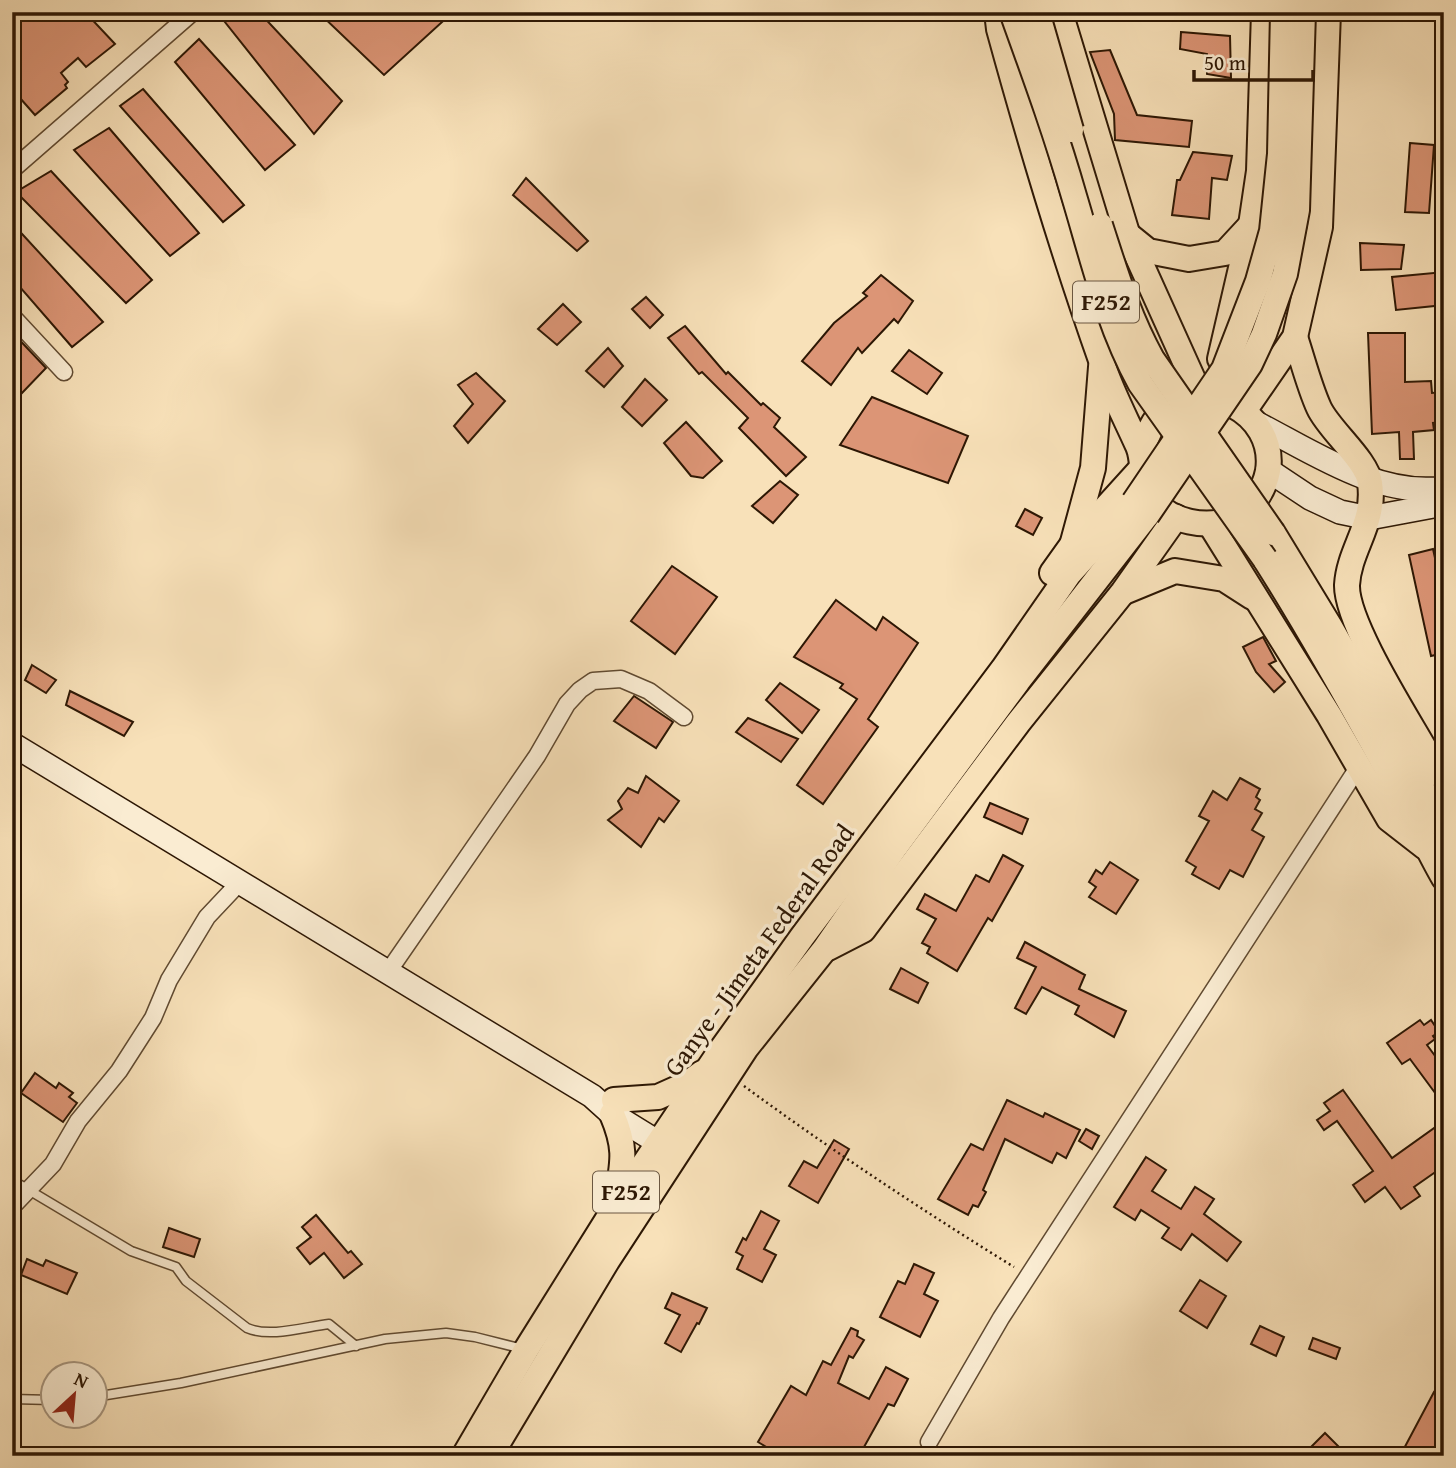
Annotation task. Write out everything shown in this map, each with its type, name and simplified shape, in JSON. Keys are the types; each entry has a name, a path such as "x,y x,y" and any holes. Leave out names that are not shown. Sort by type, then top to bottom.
{"main road":[{"path":"997,12 999,29 1037,167 1101,363 1140,461 1145,487 1155,502 1176,517 1210,524 1234,518 1248,508 1264,485 1268,470 1268,453 1264,438 1250,417"},
{"name":"F252","path":"1012,12 1052,120 1106,301 1127,360 1140,383 1265,559 1311,633 1396,786 1425,846"},
{"name":"F252","path":"1037,12 1091,198 1122,295 1138,333 1152,359 1273,533 1430,793"},
{"path":"1060,12 1127,233 1206,397"},
{"path":"1206,397 1251,225 1259,171 1264,12"},
{"path":"1140,509 1224,369 1258,281 1272,231 1280,154 1283,12"},
{"path":"1140,509 1250,364 1264,334 1285,274 1297,210 1303,12"},
{"path":"1250,417 1295,337 1320,227 1328,12"},
{"path":"1127,233 1147,251 1189,259 1225,253 1251,225"},
{"path":"1295,337 1320,410 1360,462 1370,480 1369,518 1350,568 1348,603 1367,644 1424,748 1430,793 1444,828"},
{"path":"1072,545 1093,468 1101,363"},
{"path":"802,937 824,889 1072,545 1140,461 1158,416 1178,402 1206,397 1234,404 1250,417 1370,480 1430,490 1444,488"},
{"path":"1268,470 1310,498 1340,512 1369,518 1444,504"},
{"name":"Ganye - Jimeta Federal Road","path":"464,1456 526,1350 662,1137 718,1071 746,1048 824,950 834,915 1069,574 1140,509"},
{"path":"824,950 863,930 1017,723 1123,592 1176,517"},
{"path":"1210,524 1390,818 1425,846 1444,878"},
{"path":"1123,592 1175,571 1224,579 1260,602"},
{"path":"12,744 662,1137"},
{"name":"Ganye - Jimeta Federal Road","path":"490,1456 718,1071 802,937 834,915"},
{"path":"606,1103 658,1097 718,1071"},
{"path":"606,1103 622,1137 624,1148 616,1206"}],"street":[{"path":"12,170 193,12"},
{"path":"12,316 64,372"},
{"path":"388,972 529,767 567,704 580,690 593,681 621,679 649,691 684,717"},
{"path":"929,1442 1001,1318 1359,766"},
{"path":"12,1207 53,1164 78,1121 119,1071 153,1018 169,980 207,917 240,882"}],"lane":[{"path":"12,1180 131,1251 176,1267 186,1281 257,1333 329,1324 356,1346"},
{"path":"108,1395 181,1383 385,1339 446,1333 475,1337 526,1350"},
{"path":"12,1399 38,1400"}],"path":[{"path":"718,1071 933,1217 1029,1276"}],"building":[{"path":"12,12 85,12 115,44 86,67 78,58 61,73 68,82 65,85 67,88 35,115 12,89"},
{"path":"217,12 259,12 342,101 314,134"},
{"path":"318,12 453,12 384,75"},
{"path":"1181,32 1230,36 1231,78 1207,74 1207,54 1180,49"},
{"path":"199,39 295,145 265,170 175,62"},
{"path":"1110,50 1137,115 1192,121 1189,147 1115,140 1114,114 1090,52"},
{"path":"143,89 244,205 223,222 120,106"},
{"path":"109,128 199,233 170,256 74,150"},
{"path":"1410,143 1434,145 1429,213 1405,212"},
{"path":"1193,152 1232,156 1227,180 1212,178 1209,219 1172,215 1177,180 1180,180"},
{"path":"51,171 152,280 126,303 16,192"},
{"path":"526,178 588,241 577,251 513,195"},
{"path":"12,223 103,322 72,347 12,278"},
{"path":"1360,243 1404,245 1401,269 1361,270"},
{"path":"1444,272 1444,305 1396,310 1392,277"},
{"path":"881,275 913,301 898,323 894,319 862,353 858,348 831,385 802,361 834,323 867,296 863,293"},
{"path":"646,297 663,315 650,328 632,309"},
{"path":"563,304 581,322 557,345 538,329"},
{"path":"685,326 726,374 728,372 761,405 763,403 780,418 774,427 806,457 786,476 739,428 748,418 702,372 699,374 668,338"},
{"path":"12,332 46,368 22,393 12,382"},
{"path":"1368,333 1405,333 1405,382 1431,381 1432,393 1444,392 1444,422 1433,423 1434,430 1413,432 1414,459 1400,459 1399,432 1372,434"},
{"path":"608,348 623,366 604,387 586,371"},
{"path":"909,350 942,373 927,394 892,371"},
{"path":"476,373 505,401 468,443 454,426 473,404 458,385"},
{"path":"645,379 667,400 642,426 622,407"},
{"path":"872,397 968,436 948,483 840,445"},
{"path":"686,422 722,461 703,478 691,476 664,443"},
{"path":"780,481 798,495 773,523 752,506"},
{"path":"1025,509 1042,518 1033,535 1016,526"},
{"path":"1433,549 1444,598 1444,653 1431,656 1409,555"},
{"path":"672,566 717,597 675,654 631,621"},
{"path":"836,600 876,630 883,617 918,643 868,719 878,727 823,804 797,785 857,699 840,688 843,684 794,657"},
{"path":"1263,637 1276,661 1269,664 1285,682 1274,692 1256,672 1243,647"},
{"path":"32,665 56,680 46,693 25,680"},
{"path":"780,683 819,710 802,733 766,700"},
{"path":"70,691 133,722 124,736 66,705"},
{"path":"634,696 673,722 656,748 614,721"},
{"path":"748,718 798,739 781,762 736,732"},
{"path":"646,776 679,801 664,822 659,818 641,847 608,820 622,809 618,801 628,788 638,793"},
{"path":"1240,778 1260,789 1256,797 1260,800 1255,809 1262,813 1252,830 1264,837 1243,877 1230,870 1219,889 1192,874 1196,867 1186,861 1209,821 1199,816 1213,791 1227,800"},
{"path":"990,803 1028,819 1022,834 984,817"},
{"path":"1003,855 1023,866 992,921 988,918 957,971 927,953 930,947 922,943 936,919 917,909 925,894 956,911 976,875 989,882"},
{"path":"1110,862 1138,880 1116,914 1089,897 1096,887 1089,882 1096,870 1102,874"},
{"path":"1025,942 1085,975 1079,989 1126,1011 1114,1037 1075,1014 1079,1006 1042,987 1026,1014 1015,1008 1036,967 1017,958"},
{"path":"901,968 928,983 918,1003 890,989"},
{"path":"1420,1020 1424,1025 1431,1020 1439,1032 1427,1045 1444,1068 1444,1105 1410,1059 1402,1064 1387,1043"},
{"path":"35,1073 56,1088 59,1083 73,1093 69,1097 77,1103 63,1122 21,1093"},
{"path":"1343,1090 1392,1158 1444,1121 1444,1166 1414,1187 1420,1196 1401,1209 1385,1187 1365,1202 1353,1185 1373,1171 1337,1121 1324,1130 1317,1120 1330,1111 1324,1103"},
{"path":"1007,1100 1043,1117 1045,1113 1080,1130 1066,1158 1057,1153 1052,1163 1005,1139 983,1190 986,1192 978,1207 973,1205 968,1215 938,1199 971,1144 983,1150"},
{"path":"1086,1129 1099,1136 1092,1149 1079,1141"},
{"path":"834,1140 849,1149 818,1203 789,1186 804,1161 817,1168"},
{"path":"1146,1157 1166,1170 1152,1191 1181,1209 1195,1187 1214,1199 1204,1214 1241,1242 1227,1261 1192,1234 1181,1250 1162,1238 1169,1228 1141,1210 1135,1220 1114,1207"},
{"path":"761,1211 779,1221 764,1249 776,1255 762,1282 737,1269 743,1256 736,1252 743,1238 746,1240"},
{"path":"316,1215 348,1253 351,1251 362,1264 344,1278 324,1253 310,1264 297,1248 311,1237 302,1227"},
{"path":"169,1228 200,1239 194,1257 163,1247"},
{"path":"27,1259 43,1266 46,1260 77,1273 67,1294 21,1275"},
{"path":"914,1264 934,1273 924,1294 938,1301 920,1337 880,1317 898,1281 905,1284"},
{"path":"1200,1280 1226,1296 1207,1328 1180,1311"},
{"path":"672,1293 707,1308 681,1352 665,1343 680,1315 665,1308"},
{"path":"1260,1326 1284,1337 1276,1356 1251,1344"},
{"path":"851,1328 858,1331 857,1336 864,1340 853,1358 849,1356 838,1383 869,1399 886,1367 908,1379 894,1406 888,1404 859,1456 781,1456 758,1442 791,1386 806,1395 823,1361 831,1365"},
{"path":"1313,1338 1340,1348 1336,1359 1309,1349"},
{"path":"1434,1392 1444,1398 1444,1456 1400,1456"},
{"path":"1325,1433 1348,1456 1302,1456"}]}
